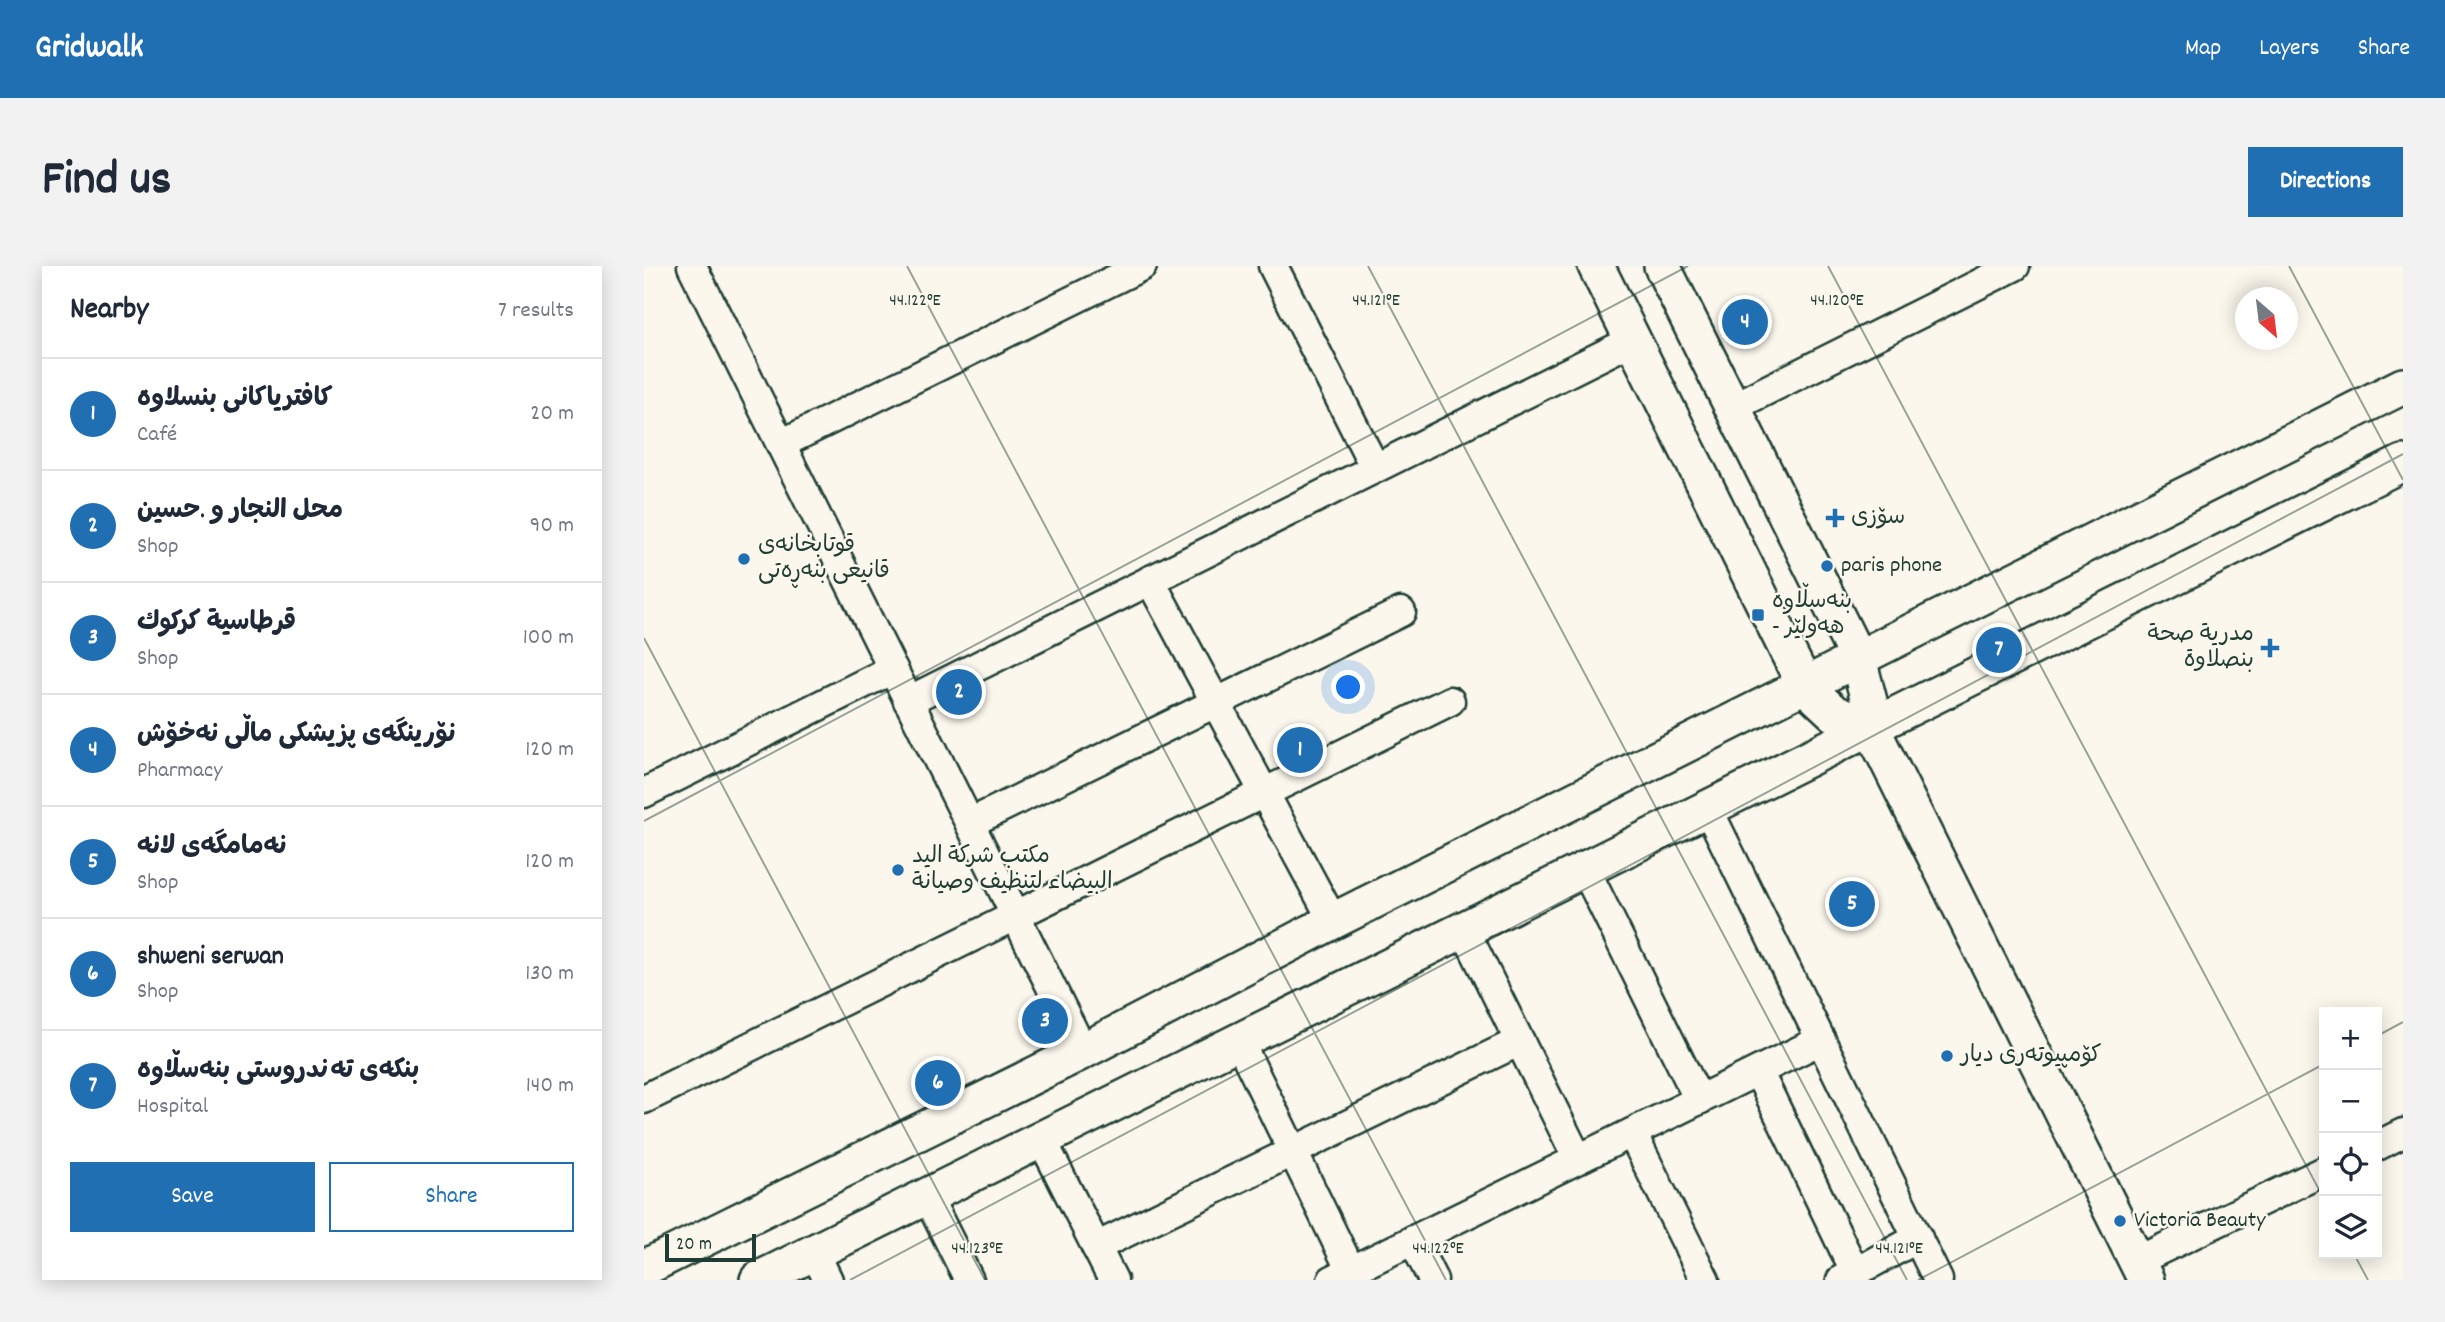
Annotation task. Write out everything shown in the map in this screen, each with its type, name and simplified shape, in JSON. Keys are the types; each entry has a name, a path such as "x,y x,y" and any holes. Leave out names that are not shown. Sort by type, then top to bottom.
{"street":[{"path":"692,266 1083,1051"},
{"path":"781,444 1142,266"},
{"path":"1273,266 1375,468"},
{"path":"1596,266 1805,685 1835,713 1872,729"},
{"path":"1662,266 1858,659 1870,705 1872,729 2142,1271 2319,1174"},
{"path":"1732,407 1997,270"},
{"path":"908,701 1633,340"},
{"path":"644,1268 1083,1051 1333,921 2403,386"},
{"path":"758,1280 821,1266 928,1198 1041,1138 1872,729 2403,463"},
{"path":"1150,580 1333,921"},
{"path":"970,823 1401,612"},
{"path":"644,793 893,668"},
{"path":"644,1099 1450,701"},
{"path":"1708,808 1938,1280"},
{"path":"1585,869 1699,1100"},
{"path":"1464,929 1578,1159"},
{"path":"1239,1041 1294,1153 1342,1275 1821,1040"},
{"path":"1096,1247 1520,1041"},
{"path":"1758,1071 1848,1276 1918,1238"},
{"path":"1632,1132 1705,1280"},
{"path":"2382,1144 2403,1133"},
{"path":"1041,1138 1113,1280"},
{"path":"928,1198 969,1280"},
{"path":"1413,1240 1433,1280"}],"place":[{"name":"نۆرینگەی پزیشکی ماڵی نەخۆش","path":"1745,322"},
{"name":"سۆزی","path":"1835,518"},
{"name":"قوتابخانەی قانیعی بنەڕەتی","path":"744,559"},
{"name":"paris phone","path":"1827,566"},
{"name":"بنەسڵاوە - هەولێر","path":"1758,615"},
{"name":"مدرية صحة بنصلاوة","path":"2270,648"},
{"name":"بنكەی تەندروستی بنەسڵاوە","path":"1999,650"},
{"name":"محل النجار و .حسين","path":"959,692"},
{"name":"كافترياكانى بنسلاوه","path":"1300,750"},
{"name":"مكتب شركة الید البیضاء لتنظیف وصیانة","path":"898,870"},
{"name":"نەمامگەی لانە","path":"1852,904"},
{"name":"قرطاسية كركوك","path":"1045,1021"},
{"name":"کۆمپیوتەری دیار","path":"1947,1056"},
{"name":"shweni serwan","path":"938,1083"},
{"name":"Victoria Beauty","path":"2120,1221"}]}
